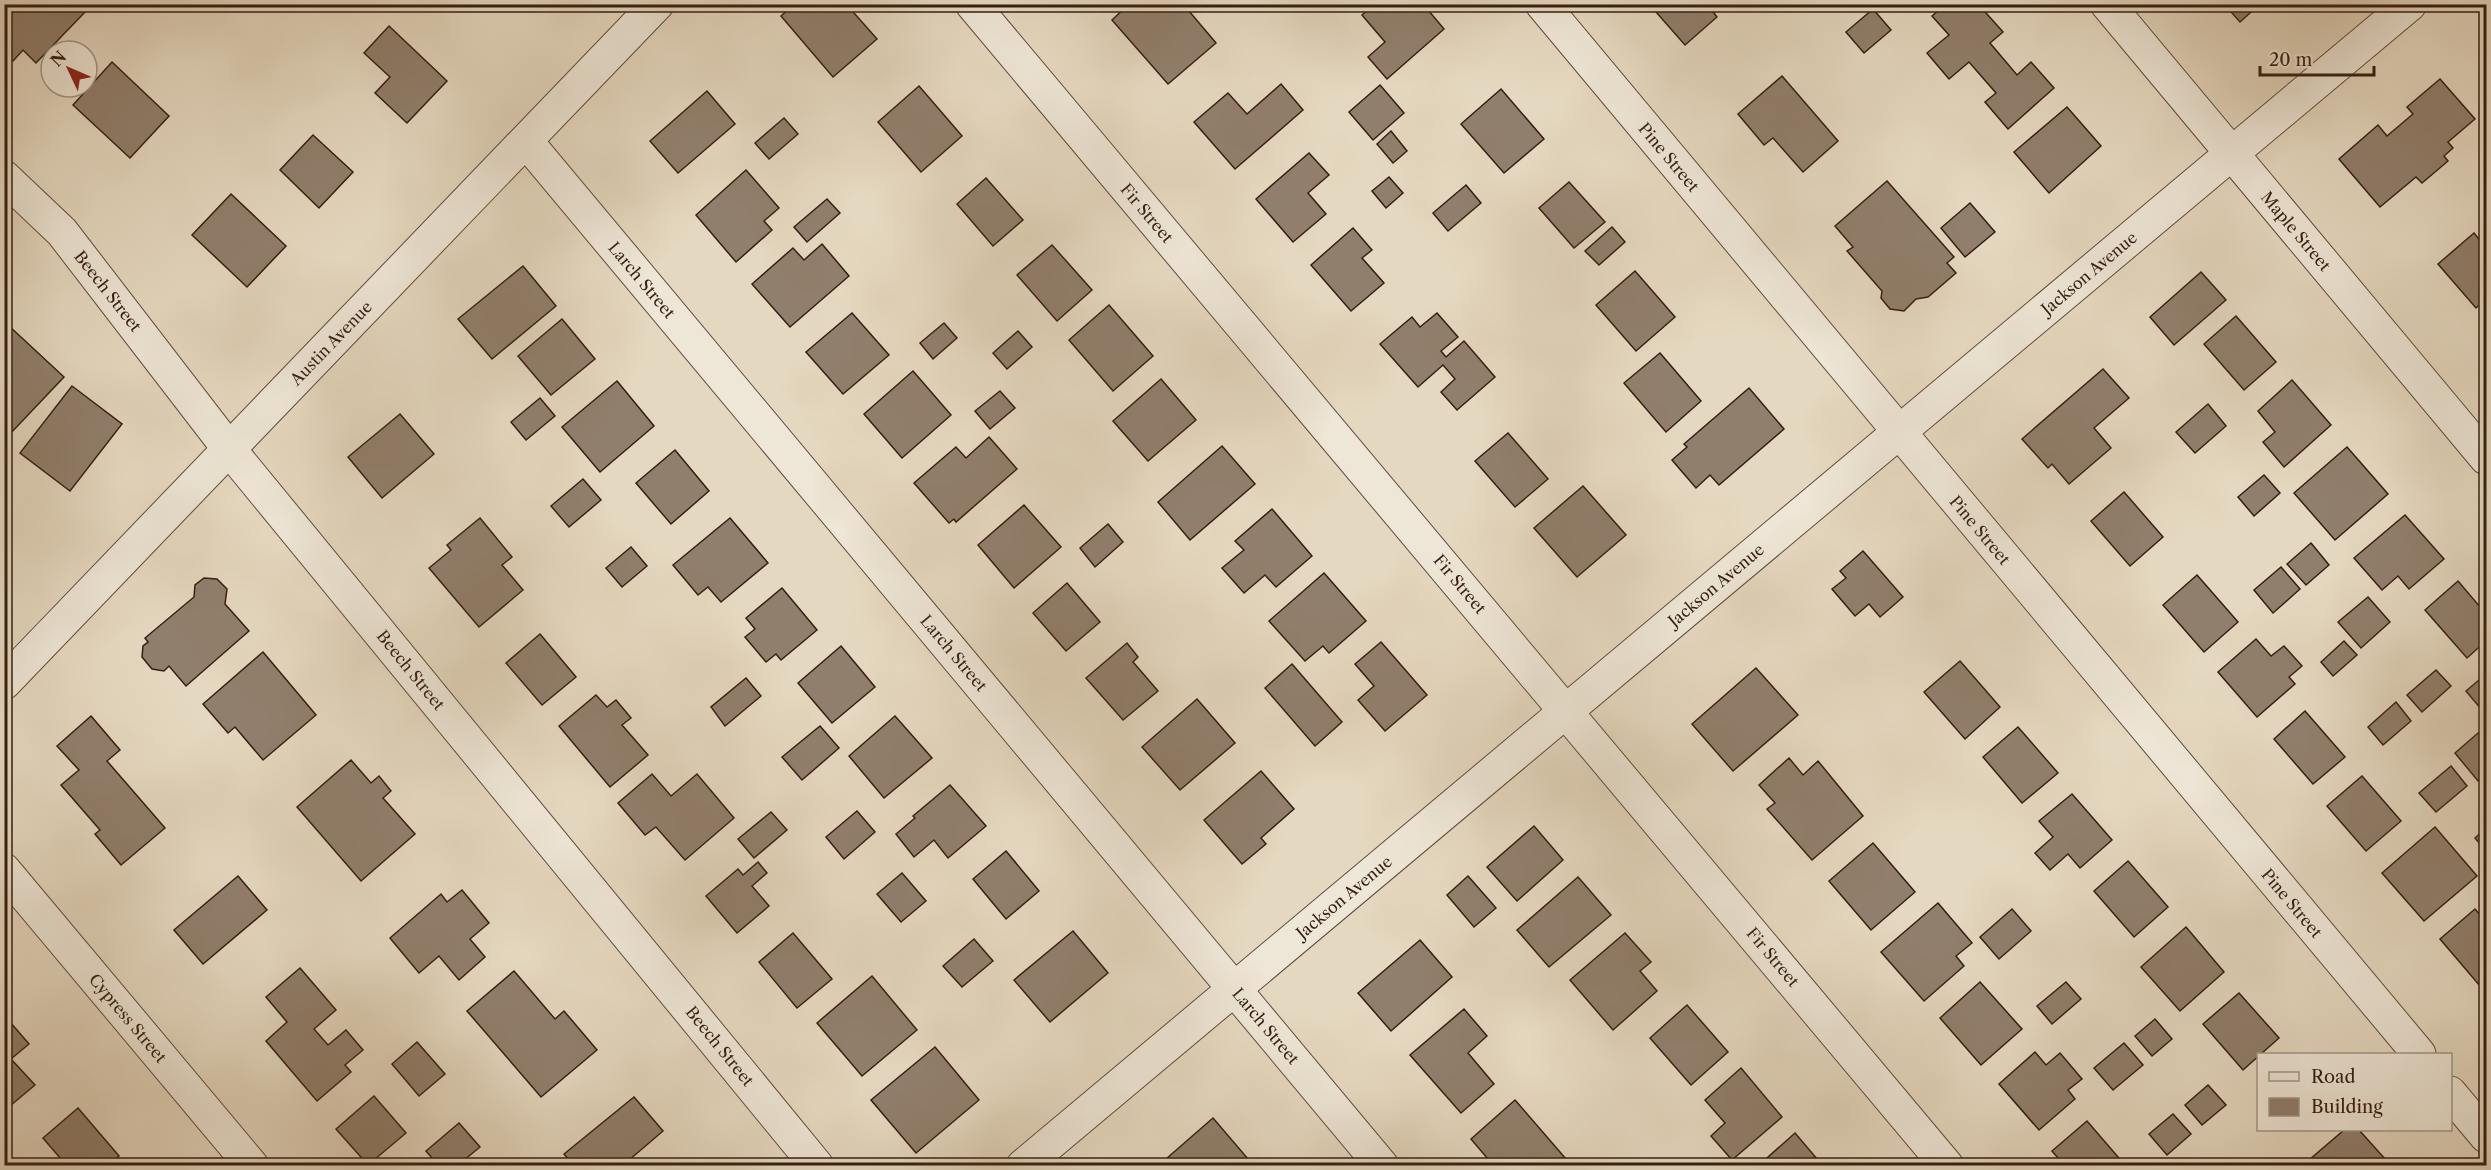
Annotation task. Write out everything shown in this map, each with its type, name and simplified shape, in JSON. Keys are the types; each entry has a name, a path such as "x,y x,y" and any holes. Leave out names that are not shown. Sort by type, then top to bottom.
{"street":[{"name":"Austin Avenue","path":"4,683 657,4"},
{"name":"Fir Street","path":"972,4 1947,1166"},
{"name":"Pine Street","path":"1542,4 2418,1053"},
{"name":"Maple Street","path":"2106,4 2487,458"},
{"name":"Jackson Avenue","path":"1023,1166 2410,4"},
{"name":"Larch Street","path":"526,141 1382,1166"},
{"name":"Beech Street","path":"4,177 62,232 229,448 817,1166"},
{"name":"Cypress Street","path":"4,870 252,1166"},
{"path":"2452,1093 2487,1136"}],"building":[{"path":"20,4 77,4 85,12 59,39 39,39 39,60 36,63 23,50 13,61 4,53 4,21"},
{"path":"794,4 846,4 877,39 833,77 781,16"},
{"path":"1129,4 1183,4 1216,43 1168,84 1112,20"},
{"path":"1374,4 1423,4 1444,29 1387,79 1368,57 1385,42 1362,15"},
{"path":"1649,4 1716,4 1711,9 1717,17 1685,45"},
{"path":"1946,4 1978,4 2003,32 1990,43 2017,75 2031,62 2054,88 2008,129 1985,102 1996,93 1969,62 1949,79 1927,53 1949,35 1932,16"},
{"path":"2224,4 2260,4 2240,22"},
{"path":"1873,9 1891,30 1864,53 1846,32"},
{"path":"389,26 447,81 407,123 375,93 390,77 364,53"},
{"path":"112,62 169,116 130,158 73,105 78,99 99,99 99,76"},
{"path":"1782,76 1838,141 1803,172 1773,138 1764,145 1738,114"},
{"path":"2440,79 2475,119 2448,142 2453,148 2444,156 2448,161 2422,183 2416,177 2380,207 2339,159 2378,125 2387,136 2413,114 2407,107"},
{"path":"1281,84 1303,110 1235,169 1194,122 1228,93 1247,114"},
{"path":"1380,85 1404,113 1373,140 1349,112"},
{"path":"919,86 962,136 921,172 878,122"},
{"path":"1501,89 1544,139 1504,173 1461,124"},
{"path":"707,91 735,124 678,173 650,141"},
{"path":"2067,107 2101,146 2049,193 2014,152"},
{"path":"784,118 798,134 769,159 755,143"},
{"path":"1391,131 1407,151 1393,163 1377,144"},
{"path":"313,135 353,172 319,208 280,170"},
{"path":"1309,153 1329,175 1308,193 1326,214 1293,242 1256,199"},
{"path":"746,170 779,208 764,221 772,230 736,262 696,215"},
{"path":"1389,177 1403,193 1386,208 1372,191"},
{"path":"986,178 1023,220 993,246 957,204"},
{"path":"1887,181 1954,257 1947,263 1956,273 1928,297 1916,299 1904,311 1890,309 1881,298 1882,291 1847,251 1853,247 1835,226"},
{"path":"1569,182 1605,222 1574,248 1539,208"},
{"path":"1466,185 1481,203 1448,231 1433,213"},
{"path":"231,194 286,246 247,287 192,235"},
{"path":"827,199 840,213 807,242 794,227"},
{"path":"1970,203 1995,232 1965,257 1941,228"},
{"path":"1612,227 1625,242 1599,265 1585,251"},
{"path":"1353,228 1372,250 1362,258 1384,283 1351,311 1311,265"},
{"path":"2474,233 2486,248 2486,299 2476,308 2438,264"},
{"path":"822,244 849,276 790,327 752,284 793,248 804,260"},
{"path":"1052,245 1092,290 1057,321 1017,275"},
{"path":"523,266 556,306 492,359 458,319"},
{"path":"1635,271 1675,317 1636,351 1596,305"},
{"path":"2201,272 2226,300 2174,345 2150,317"},
{"path":"1109,305 1153,356 1113,391 1069,340"},
{"path":"852,313 889,355 843,394 806,352"},
{"path":"1437,313 1458,337 1441,351 1446,357 1464,341 1495,377 1457,410 1441,392 1455,379 1443,365 1418,387 1380,344 1412,317 1420,327"},
{"path":"2236,316 2276,362 2244,390 2204,344"},
{"path":"562,319 595,359 551,395 518,356"},
{"path":"944,323 957,338 933,359 920,343"},
{"path":"8,325 64,377 9,435 4,431 4,329"},
{"path":"1018,331 1032,347 1007,369 993,353"},
{"path":"1660,353 1701,401 1666,432 1624,383"},
{"path":"2103,369 2129,398 2094,428 2111,448 2069,484 2052,464 2048,468 2022,439"},
{"path":"913,371 951,415 902,458 864,414"},
{"path":"1161,379 1196,420 1148,461 1113,421"},
{"path":"2292,380 2331,425 2284,467 2263,442 2275,432 2258,411"},
{"path":"617,381 654,426 600,472 562,427"},
{"path":"72,386 122,424 70,491 20,453"},
{"path":"1749,388 1784,429 1719,485 1710,475 1696,488 1672,460 1687,447 1684,444"},
{"path":"1000,391 1015,408 990,429 975,411"},
{"path":"540,398 555,416 526,440 511,422"},
{"path":"2208,404 2226,426 2195,453 2176,432"},
{"path":"400,414 434,454 382,498 348,457"},
{"path":"1508,433 1548,479 1515,507 1475,461"},
{"path":"989,437 1017,469 956,522 954,519 949,523 914,483 956,447 966,458"},
{"path":"1222,446 1255,484 1190,540 1158,502"},
{"path":"2347,447 2388,494 2335,540 2294,493"},
{"path":"675,450 709,491 671,524 636,483"},
{"path":"2264,475 2280,493 2254,516 2238,497"},
{"path":"583,479 601,500 569,527 551,506"},
{"path":"1583,486 1626,535 1577,577 1534,528"},
{"path":"2124,492 2163,537 2130,566 2091,521"},
{"path":"1024,505 1061,547 1014,588 978,545"},
{"path":"1272,509 1312,556 1276,587 1265,575 1244,593 1222,568 1244,550 1235,541"},
{"path":"2405,515 2444,559 2409,589 2398,576 2382,590 2354,558"},
{"path":"480,518 512,557 502,565 523,590 479,627 429,568 451,550 447,545"},
{"path":"730,518 768,563 721,602 708,587 698,595 673,565"},
{"path":"1108,524 1123,542 1095,567 1080,548"},
{"path":"2311,543 2329,565 2306,585 2287,564"},
{"path":"631,547 647,566 622,587 606,568"},
{"path":"1863,551 1903,597 1880,617 1869,604 1855,616 1832,589 1846,578 1840,571"},
{"path":"2281,567 2300,589 2273,613 2254,590"},
{"path":"1324,573 1366,621 1329,653 1323,646 1305,661 1269,621"},
{"path":"2197,575 2238,622 2204,652 2163,605"},
{"path":"204,578 217,579 227,589 225,604 249,631 186,686 169,666 164,671 152,669 142,657 143,646 148,642 145,638 194,597 195,585"},
{"path":"2458,581 2486,614 2486,641 2467,658 2425,610"},
{"path":"1067,583 1100,622 1066,651 1033,613"},
{"path":"782,588 817,630 781,660 776,654 766,662 745,637 755,629 746,618"},
{"path":"2368,597 2390,622 2361,648 2338,622"},
{"path":"540,634 576,677 542,705 506,663"},
{"path":"2256,639 2271,656 2284,646 2302,666 2289,677 2295,684 2257,717 2218,672"},
{"path":"2344,641 2357,655 2333,676 2321,662"},
{"path":"1381,642 1427,695 1385,731 1358,700 1374,686 1355,664"},
{"path":"1127,643 1138,657 1133,662 1158,691 1123,720 1086,678"},
{"path":"841,646 875,687 832,723 798,683"},
{"path":"263,652 316,715 263,760 235,727 228,733 203,704"},
{"path":"1960,661 2000,707 1965,739 1924,692"},
{"path":"1292,664 1342,722 1315,746 1265,688"},
{"path":"1756,668 1798,715 1733,771 1692,724"},
{"path":"2436,670 2451,686 2422,712 2407,695"},
{"path":"2486,674 2486,704 2481,709 2466,691"},
{"path":"746,678 761,696 725,726 711,707"},
{"path":"596,695 607,707 616,700 631,718 622,725 648,755 610,787 559,726"},
{"path":"1197,699 1235,743 1180,790 1142,747"},
{"path":"2396,702 2411,721 2383,745 2368,727"},
{"path":"2305,711 2345,757 2313,784 2274,739"},
{"path":"91,716 120,750 107,761 165,828 121,865 95,834 100,830 61,785 79,770 57,746"},
{"path":"895,716 932,758 884,798 849,756"},
{"path":"820,726 839,748 802,780 782,757"},
{"path":"2018,727 2058,773 2022,803 1983,757"},
{"path":"2478,733 2486,743 2486,773 2478,781 2455,753"},
{"path":"1789,758 1803,775 1818,761 1863,816 1812,860 1767,809 1775,803 1759,785"},
{"path":"351,760 371,783 379,776 391,791 383,798 415,834 361,881 297,807"},
{"path":"2451,766 2467,786 2436,812 2419,793"},
{"path":"1261,771 1294,809 1261,838 1266,844 1242,864 1204,820"},
{"path":"652,774 671,796 697,774 734,818 685,860 656,827 645,835 618,803"},
{"path":"2362,776 2401,821 2366,851 2327,806"},
{"path":"950,785 986,826 948,858 934,840 914,857 896,834 915,818 913,816"},
{"path":"2072,794 2112,840 2080,868 2068,854 2050,870 2035,853 2053,837 2039,821"},
{"path":"857,811 875,832 844,859 826,837"},
{"path":"771,812 787,830 754,858 738,839"},
{"path":"1534,826 1563,860 1517,901 1487,867"},
{"path":"2435,827 2477,876 2424,921 2382,873"},
{"path":"2486,828 2486,851 2475,838"},
{"path":"1873,843 1915,892 1871,930 1829,881"},
{"path":"1006,851 1039,891 1006,919 973,879"},
{"path":"2128,861 2168,907 2134,937 2094,891"},
{"path":"758,862 767,873 752,886 769,906 737,933 706,896 738,869 743,875"},
{"path":"902,873 926,901 901,922 877,894"},
{"path":"238,876 267,910 203,964 174,930"},
{"path":"1468,876 1496,908 1474,927 1447,895"},
{"path":"1578,877 1611,915 1549,967 1517,930"},
{"path":"462,890 489,923 470,939 485,957 459,980 439,956 419,973 390,938 441,894 447,902"},
{"path":"1938,903 1972,943 1956,956 1964,966 1924,1001 1881,952"},
{"path":"2012,909 2031,931 1999,959 1980,937"},
{"path":"2475,909 2486,922 2486,981 2480,986 2440,939"},
{"path":"2186,927 2224,972 2180,1011 2141,967"},
{"path":"1073,931 1108,973 1050,1022 1014,980"},
{"path":"793,933 832,979 797,1008 759,962"},
{"path":"1625,933 1651,962 1640,971 1657,991 1613,1030 1570,980"},
{"path":"974,939 993,961 962,987 943,966"},
{"path":"1420,940 1452,977 1391,1031 1358,993"},
{"path":"300,968 336,1010 314,1029 328,1045 346,1030 363,1050 345,1065 351,1072 317,1101 266,1041 287,1022 266,997"},
{"path":"514,971 555,1019 564,1011 597,1050 541,1097 467,1011"},
{"path":"872,976 917,1030 862,1076 817,1023"},
{"path":"1980,982 2022,1029 1981,1065 1940,1018"},
{"path":"2066,982 2081,999 2052,1024 2037,1006"},
{"path":"2239,993 2279,1038 2262,1053 2257,1053 2257,1058 2243,1070 2203,1024"},
{"path":"1687,1005 1728,1052 1691,1085 1650,1038"},
{"path":"1464,1009 1487,1036 1468,1053 1494,1084 1461,1113 1410,1055"},
{"path":"4,1015 29,1044 11,1059 35,1085 4,1111"},
{"path":"2155,1019 2172,1039 2152,1056 2135,1036"},
{"path":"417,1042 445,1074 419,1096 392,1064"},
{"path":"2124,1043 2143,1065 2113,1090 2094,1068"},
{"path":"935,1047 979,1100 916,1153 871,1100"},
{"path":"2035,1052 2046,1065 2060,1053 2082,1079 2068,1090 2075,1099 2039,1130 1999,1084"},
{"path":"1741,1068 1782,1117 1732,1160 1711,1136 1725,1123 1705,1100"},
{"path":"2208,1085 2226,1105 2202,1125 2185,1105"},
{"path":"374,1096 406,1133 368,1165 336,1129"},
{"path":"634,1097 663,1131 622,1166 604,1166 602,1163 599,1166 574,1166 564,1154"},
{"path":"1515,1100 1566,1159 1558,1166 1504,1166 1499,1160 1493,1165 1471,1139"},
{"path":"78,1108 119,1156 108,1166 67,1166 43,1138"},
{"path":"2173,1114 2191,1134 2167,1155 2149,1134"},
{"path":"1213,1118 1254,1166 1158,1166"},
{"path":"2087,1121 2124,1164 2122,1166 2065,1166 2052,1151"},
{"path":"459,1123 480,1147 463,1161 467,1166 439,1166 426,1151"},
{"path":"2343,1131 2360,1131 2386,1160 2380,1166 2302,1166"},
{"path":"1795,1133 1823,1166 1758,1166"}]}
